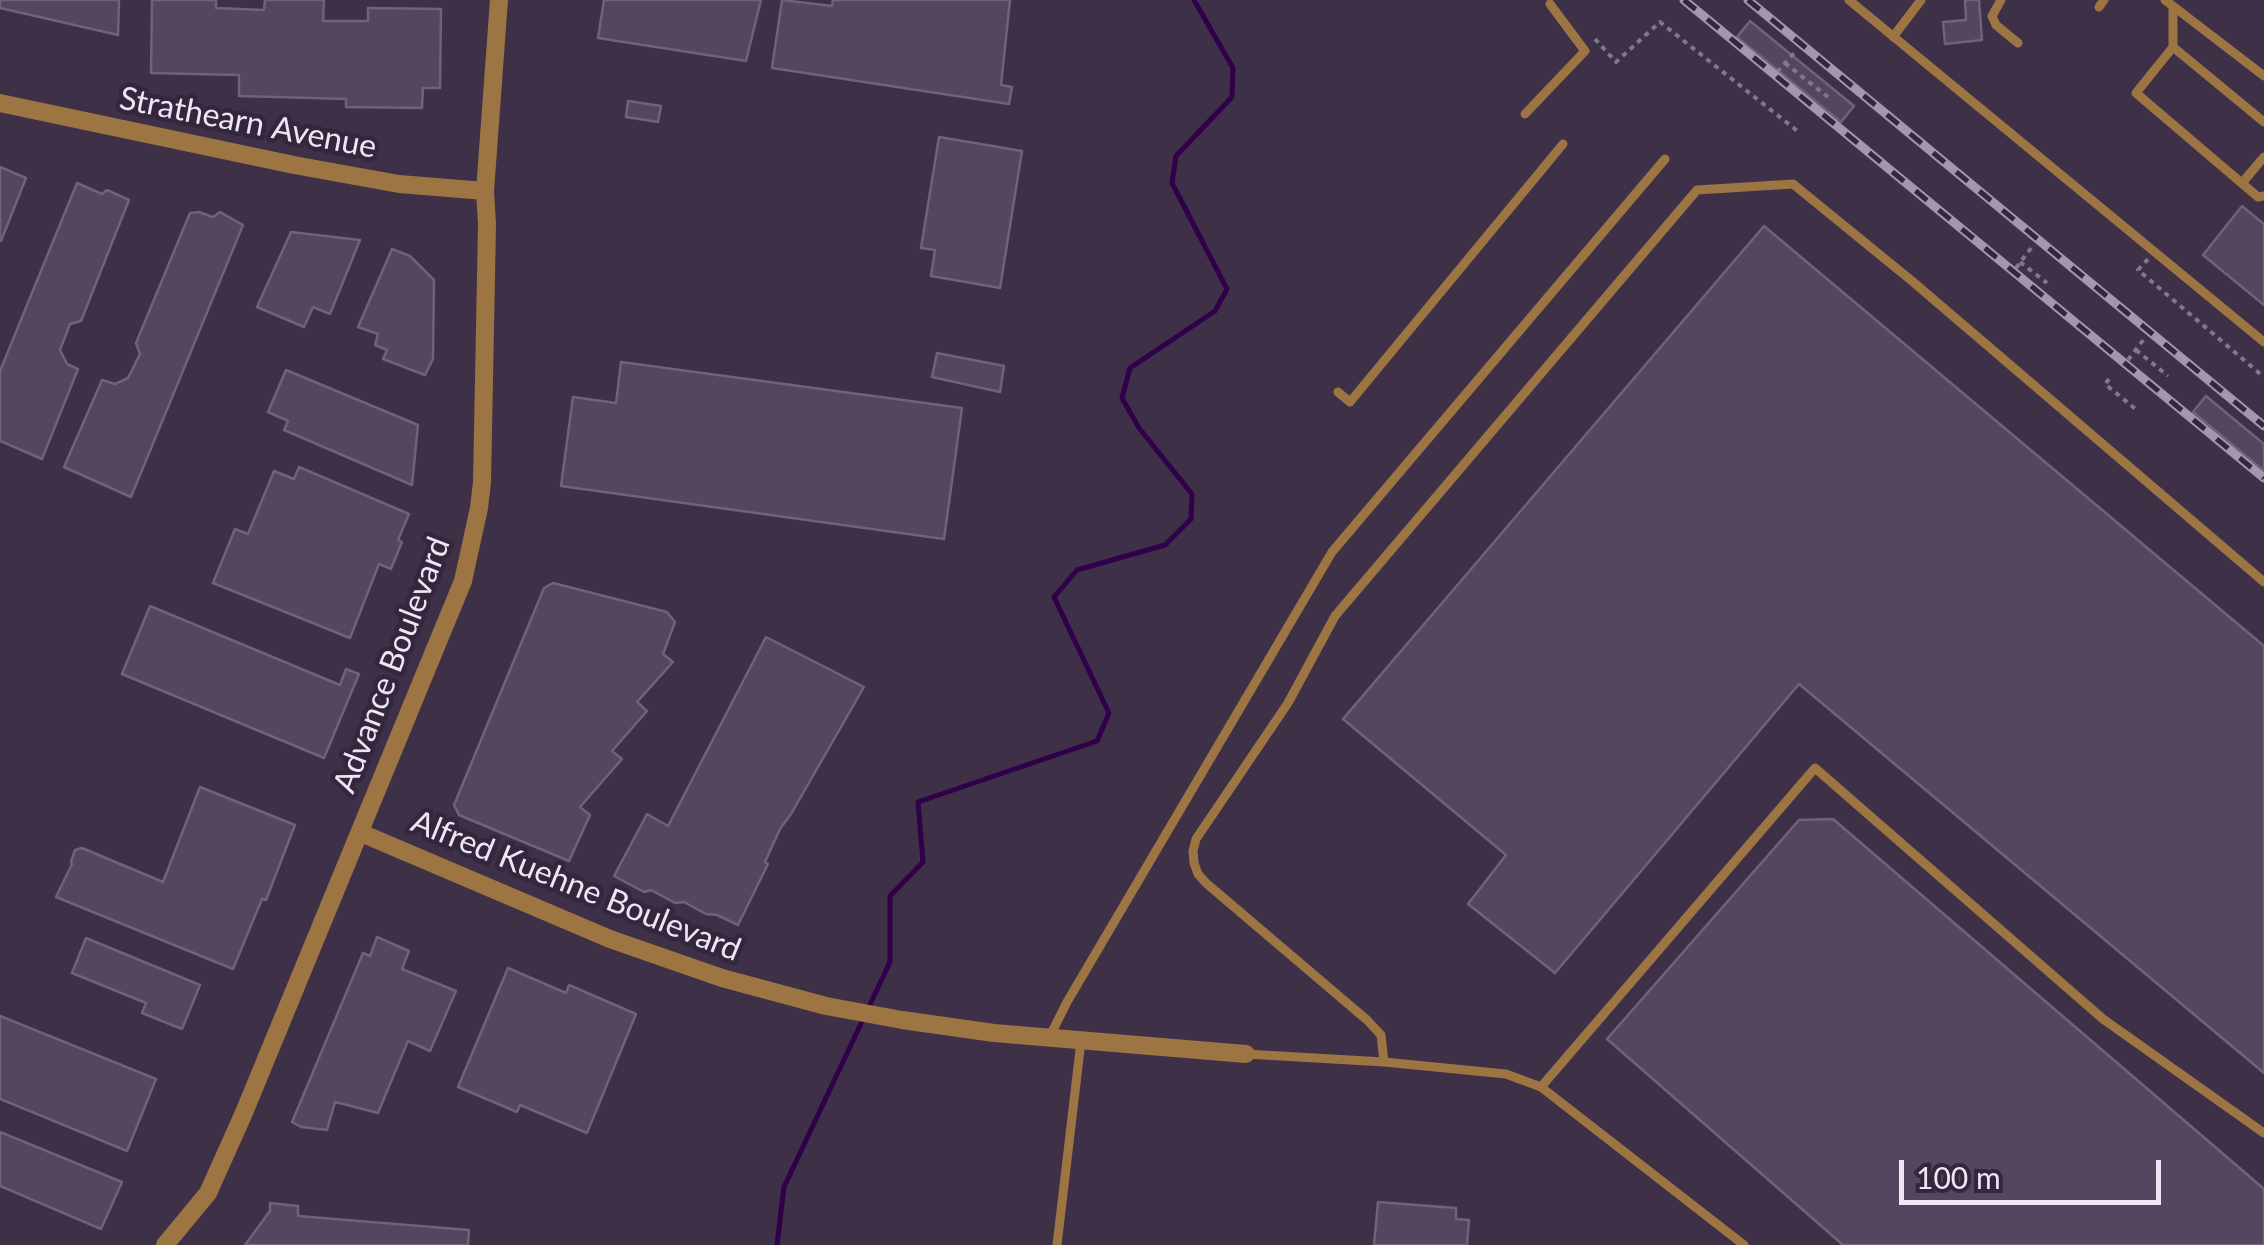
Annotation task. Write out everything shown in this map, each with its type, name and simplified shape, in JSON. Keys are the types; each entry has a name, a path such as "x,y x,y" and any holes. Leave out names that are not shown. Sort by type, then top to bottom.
{"street":[{"name":"Advance Boulevard","path":"165,1245 208,1193 464,581 479,508 484,452 486,191 499,0"},
{"name":"Strathearn Avenue","path":"0,103 399,184 486,191"},
{"name":"Alfred Kuehne Boulevard","path":"360,833 610,939 722,978 826,1006 994,1033 1246,1054"}],"lane":[{"path":"1849,0 2264,342"},
{"path":"1893,37 1921,0"},
{"path":"2001,0 1992,16 1996,25 2018,43"},
{"path":"2169,3 2173,46 2136,93 2258,197 2264,196"},
{"path":"2169,3 2264,76"},
{"path":"1525,114 1584,52 1550,4"},
{"path":"2173,46 2264,122"},
{"path":"1338,392 1350,402 1563,144"},
{"path":"2242,183 2264,158"},
{"path":"1049,1038 1332,552 1665,159"},
{"path":"1384,1062 1381,1035 1367,1020 1206,884 1194,863 1196,838 1288,703 1336,616 1697,190 1793,184 2264,582"},
{"path":"1540,1086 1815,768 2104,1019 2264,1133"},
{"path":"1058,1245 1081,1041"},
{"path":"1246,1054 1506,1074 1540,1086 1744,1245"}],"path":[{"path":"1593,38 1616,62 1660,22 1800,133"},
{"path":"1777,72 1795,52"},
{"path":"1785,63 1828,97"},
{"path":"1761,101 1766,96"},
{"path":"2032,247 2018,265 2048,284"},
{"path":"2148,258 2138,270 2264,376"},
{"path":"2128,360 2144,339"},
{"path":"2136,350 2168,376"},
{"path":"2108,379 2105,384 2138,411"}],"building":[{"path":"0,0 119,0 118,35 0,8"},
{"path":"152,0 216,0 216,8 264,10 265,0 324,0 323,21 368,21 368,8 441,9 440,88 423,88 422,108 346,107 346,99 239,96 239,75 151,73"},
{"path":"604,0 761,0 746,61 598,38"},
{"path":"782,0 832,6 833,0 1010,0 1001,85 1012,87 1009,104 772,68"},
{"path":"1965,0 1979,0 1982,40 1945,44 1943,22 1966,20"},
{"path":"1750,21 1854,106 1841,122 1737,37"},
{"path":"628,101 661,106 658,122 626,117"},
{"path":"939,137 1022,151 1000,288 931,276 935,250 921,248"},
{"path":"0,167 26,178 1,241 0,241"},
{"path":"77,183 129,200 81,321 70,324 60,350 67,364 78,369 42,459 0,441 0,371"},
{"path":"2242,206 2264,224 2264,305 2203,255"},
{"path":"220,212 243,225 131,497 64,467 102,380 115,384 128,378 140,354 136,343 190,213 213,217"},
{"path":"1764,226 2264,646 2264,1073 1799,684 1555,973 1468,904 1506,855 1343,719"},
{"path":"291,232 360,240 330,314 313,307 304,327 257,307"},
{"path":"392,249 410,256 434,280 433,359 425,375 383,359 387,350 375,345 378,334 358,327"},
{"path":"937,353 1004,366 1000,392 932,377"},
{"path":"621,362 962,408 944,539 561,486 573,397 616,403"},
{"path":"286,370 418,425 412,485 284,430 288,421 268,412"},
{"path":"2206,396 2264,444 2264,471 2193,412"},
{"path":"299,467 409,514 391,569 379,564 350,638 213,583 235,529 248,534 274,471 294,479"},
{"path":"553,583 667,612 675,622 663,654 673,662 637,702 647,711 612,751 622,759 580,807 590,815 569,861 459,815 454,805 544,588"},
{"path":"150,606 340,685 346,669 359,674 324,758 122,674"},
{"path":"766,637 864,687 780,829 765,862 768,864 738,925 684,902 675,903 651,890 644,892 614,876 647,814 668,826"},
{"path":"200,787 295,825 266,900 262,899 233,969 56,897 75,850 82,848 163,882"},
{"path":"1833,819 2264,1189 2264,1245 1843,1245 1607,1039 1799,820"},
{"path":"377,937 409,951 402,969 456,991 430,1051 408,1041 378,1113 335,1102 327,1130 301,1127 292,1122 363,953 370,956"},
{"path":"86,938 200,985 182,1029 142,1013 146,1003 72,973"},
{"path":"508,968 566,993 569,985 636,1014 587,1133 520,1105 517,1112 458,1087"},
{"path":"0,1016 156,1079 127,1151 0,1099"},
{"path":"0,1132 122,1182 101,1229 0,1186"},
{"path":"1378,1202 1456,1208 1456,1219 1469,1220 1467,1245 1374,1245"},
{"path":"270,1203 298,1206 298,1216 469,1230 468,1245 245,1245 270,1211"}],"waterway":[{"path":"777,1245 784,1187 890,962 890,896 923,862 918,802 1097,741 1109,713 1054,597 1077,570 1165,545 1191,519 1192,494 1139,428 1122,398 1130,368 1215,311 1227,289 1172,183 1176,156 1232,97 1233,68 1194,0"}],"railway":[{"path":"1684,0 2264,478"},
{"path":"1748,0 2264,426"}]}
